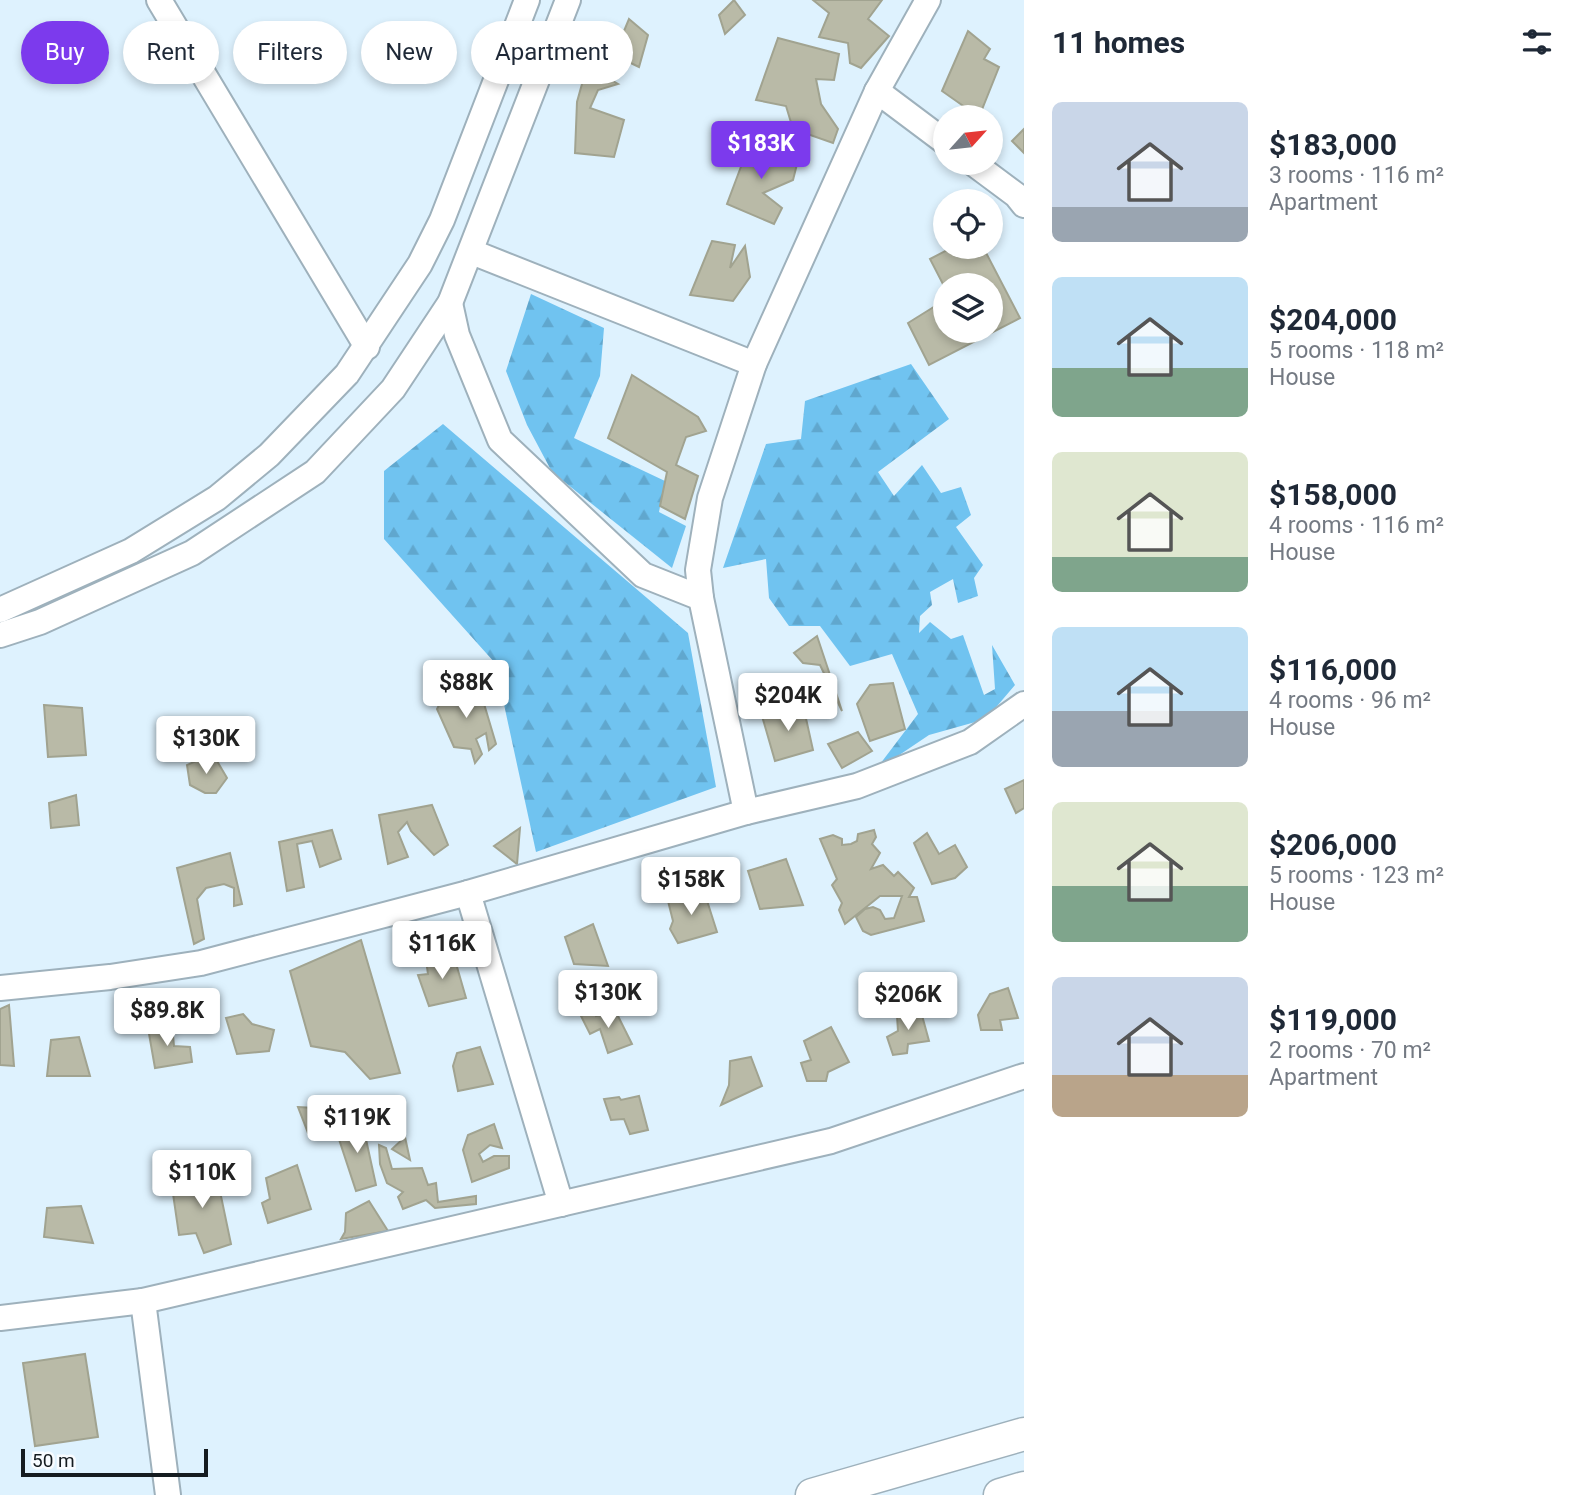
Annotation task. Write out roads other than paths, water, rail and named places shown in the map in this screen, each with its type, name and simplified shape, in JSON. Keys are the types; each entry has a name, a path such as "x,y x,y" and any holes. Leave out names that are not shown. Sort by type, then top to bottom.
{"main road":[{"path":"812,1495 1024,1434"},
{"path":"1000,1495 1024,1488"}],"street":[{"path":"159,0 367,346"},
{"path":"0,610 131,551 217,498 269,455 347,374 420,264 442,220 527,0"},
{"path":"0,635 40,622 192,553 315,472 393,389 450,303 472,253 568,0"},
{"path":"746,812 701,598 698,570 710,498 754,364 877,91 928,0"},
{"path":"877,91 933,133"},
{"path":"989,175 1016,195 1024,205"},
{"path":"472,253 754,364"},
{"path":"450,303 457,335 500,440 643,575 701,598"},
{"path":"1,982 110,977 201,963 468,893 746,812 857,786 970,742 1024,704"},
{"path":"468,893 562,1204"},
{"path":"0,1318 143,1301 831,1141 1024,1076"},
{"path":"143,1301 168,1495"}]}
